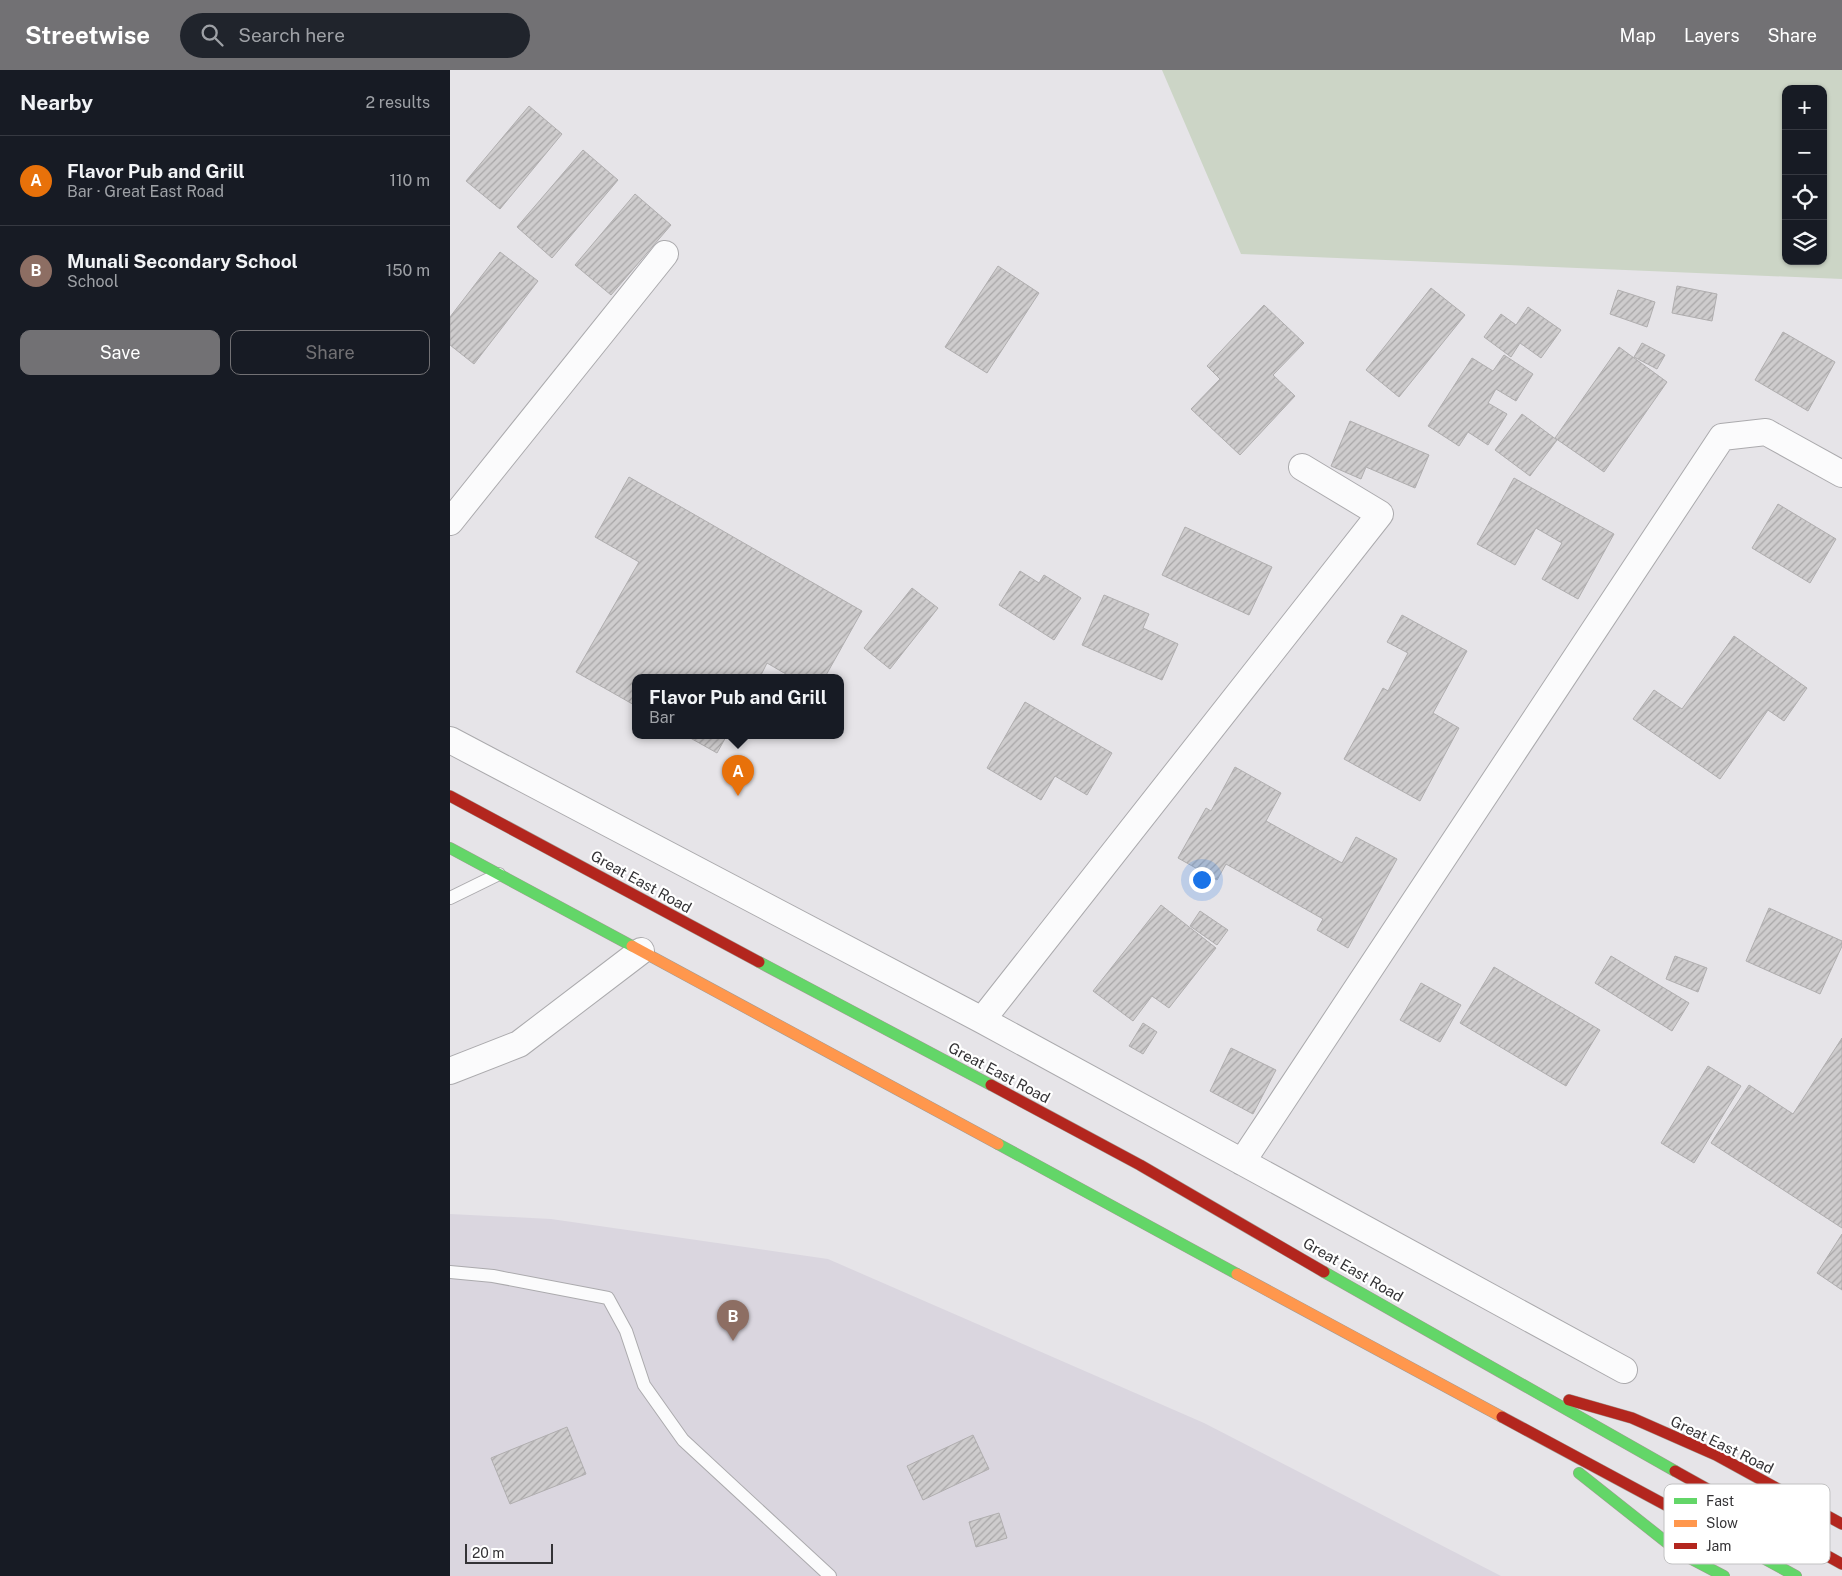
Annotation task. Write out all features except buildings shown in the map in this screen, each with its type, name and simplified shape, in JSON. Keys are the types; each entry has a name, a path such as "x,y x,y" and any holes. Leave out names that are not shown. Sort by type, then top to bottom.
{"main road":[{"name":"Great East Road","path":"450,796 696,930 1140,1165 1526,1388 1698,1484"},
{"path":"450,848 1664,1505"},
{"name":"Great East Road","path":"1526,1388 1632,1418 1716,1455 1769,1484"},
{"path":"1522,1428 1664,1540"},
{"name":"Great East Road","path":"1830,1517 1842,1524"},
{"name":"Great East Road","path":"1830,1557 1842,1564"},
{"path":"1701,1564 1724,1576"},
{"path":"1774,1564 1796,1576"}],"street":[{"path":"450,522 665,254"},
{"path":"1242,1162 1722,437 1766,432 1842,474"},
{"path":"982,1020 1380,514 1302,467"},
{"path":"450,740 982,1020 1624,1370"},
{"path":"450,1071 519,1044 641,951"}],"lane":[{"path":"450,898 499,874"},
{"path":"450,1272 493,1276 608,1298 626,1331 644,1385 684,1440 830,1576"}],"shaded area":[{"path":"450,1214 551,1219 828,1259 1204,1423 1501,1576 450,1576"}],"green space":[{"path":"1162,70 1842,70 1842,279 1241,254"}],"traffic: fast":[{"path":"450,848 632,946"},
{"path":"759,962 991,1085"},
{"path":"998,1144 1237,1274"},
{"path":"1324,1272 1675,1471"},
{"path":"1579,1473 1664,1540"},
{"path":"1701,1564 1724,1576"},
{"path":"1774,1564 1796,1576"}],"traffic: slow":[{"path":"632,946 998,1144"},
{"path":"1237,1274 1502,1417"}],"traffic: jam":[{"path":"450,796 759,962"},
{"path":"991,1085 1140,1165 1324,1272"},
{"path":"1569,1400 1632,1418 1716,1455 1769,1484"},
{"path":"1502,1417 1664,1504"},
{"path":"1675,1471 1698,1484"},
{"path":"1830,1517 1842,1524"},
{"path":"1830,1557 1842,1564"}],"place":[{"name":"Flavor Pub and Grill","path":"738,796"},
{"name":"Munali Secondary School","path":"733,1341"}]}
